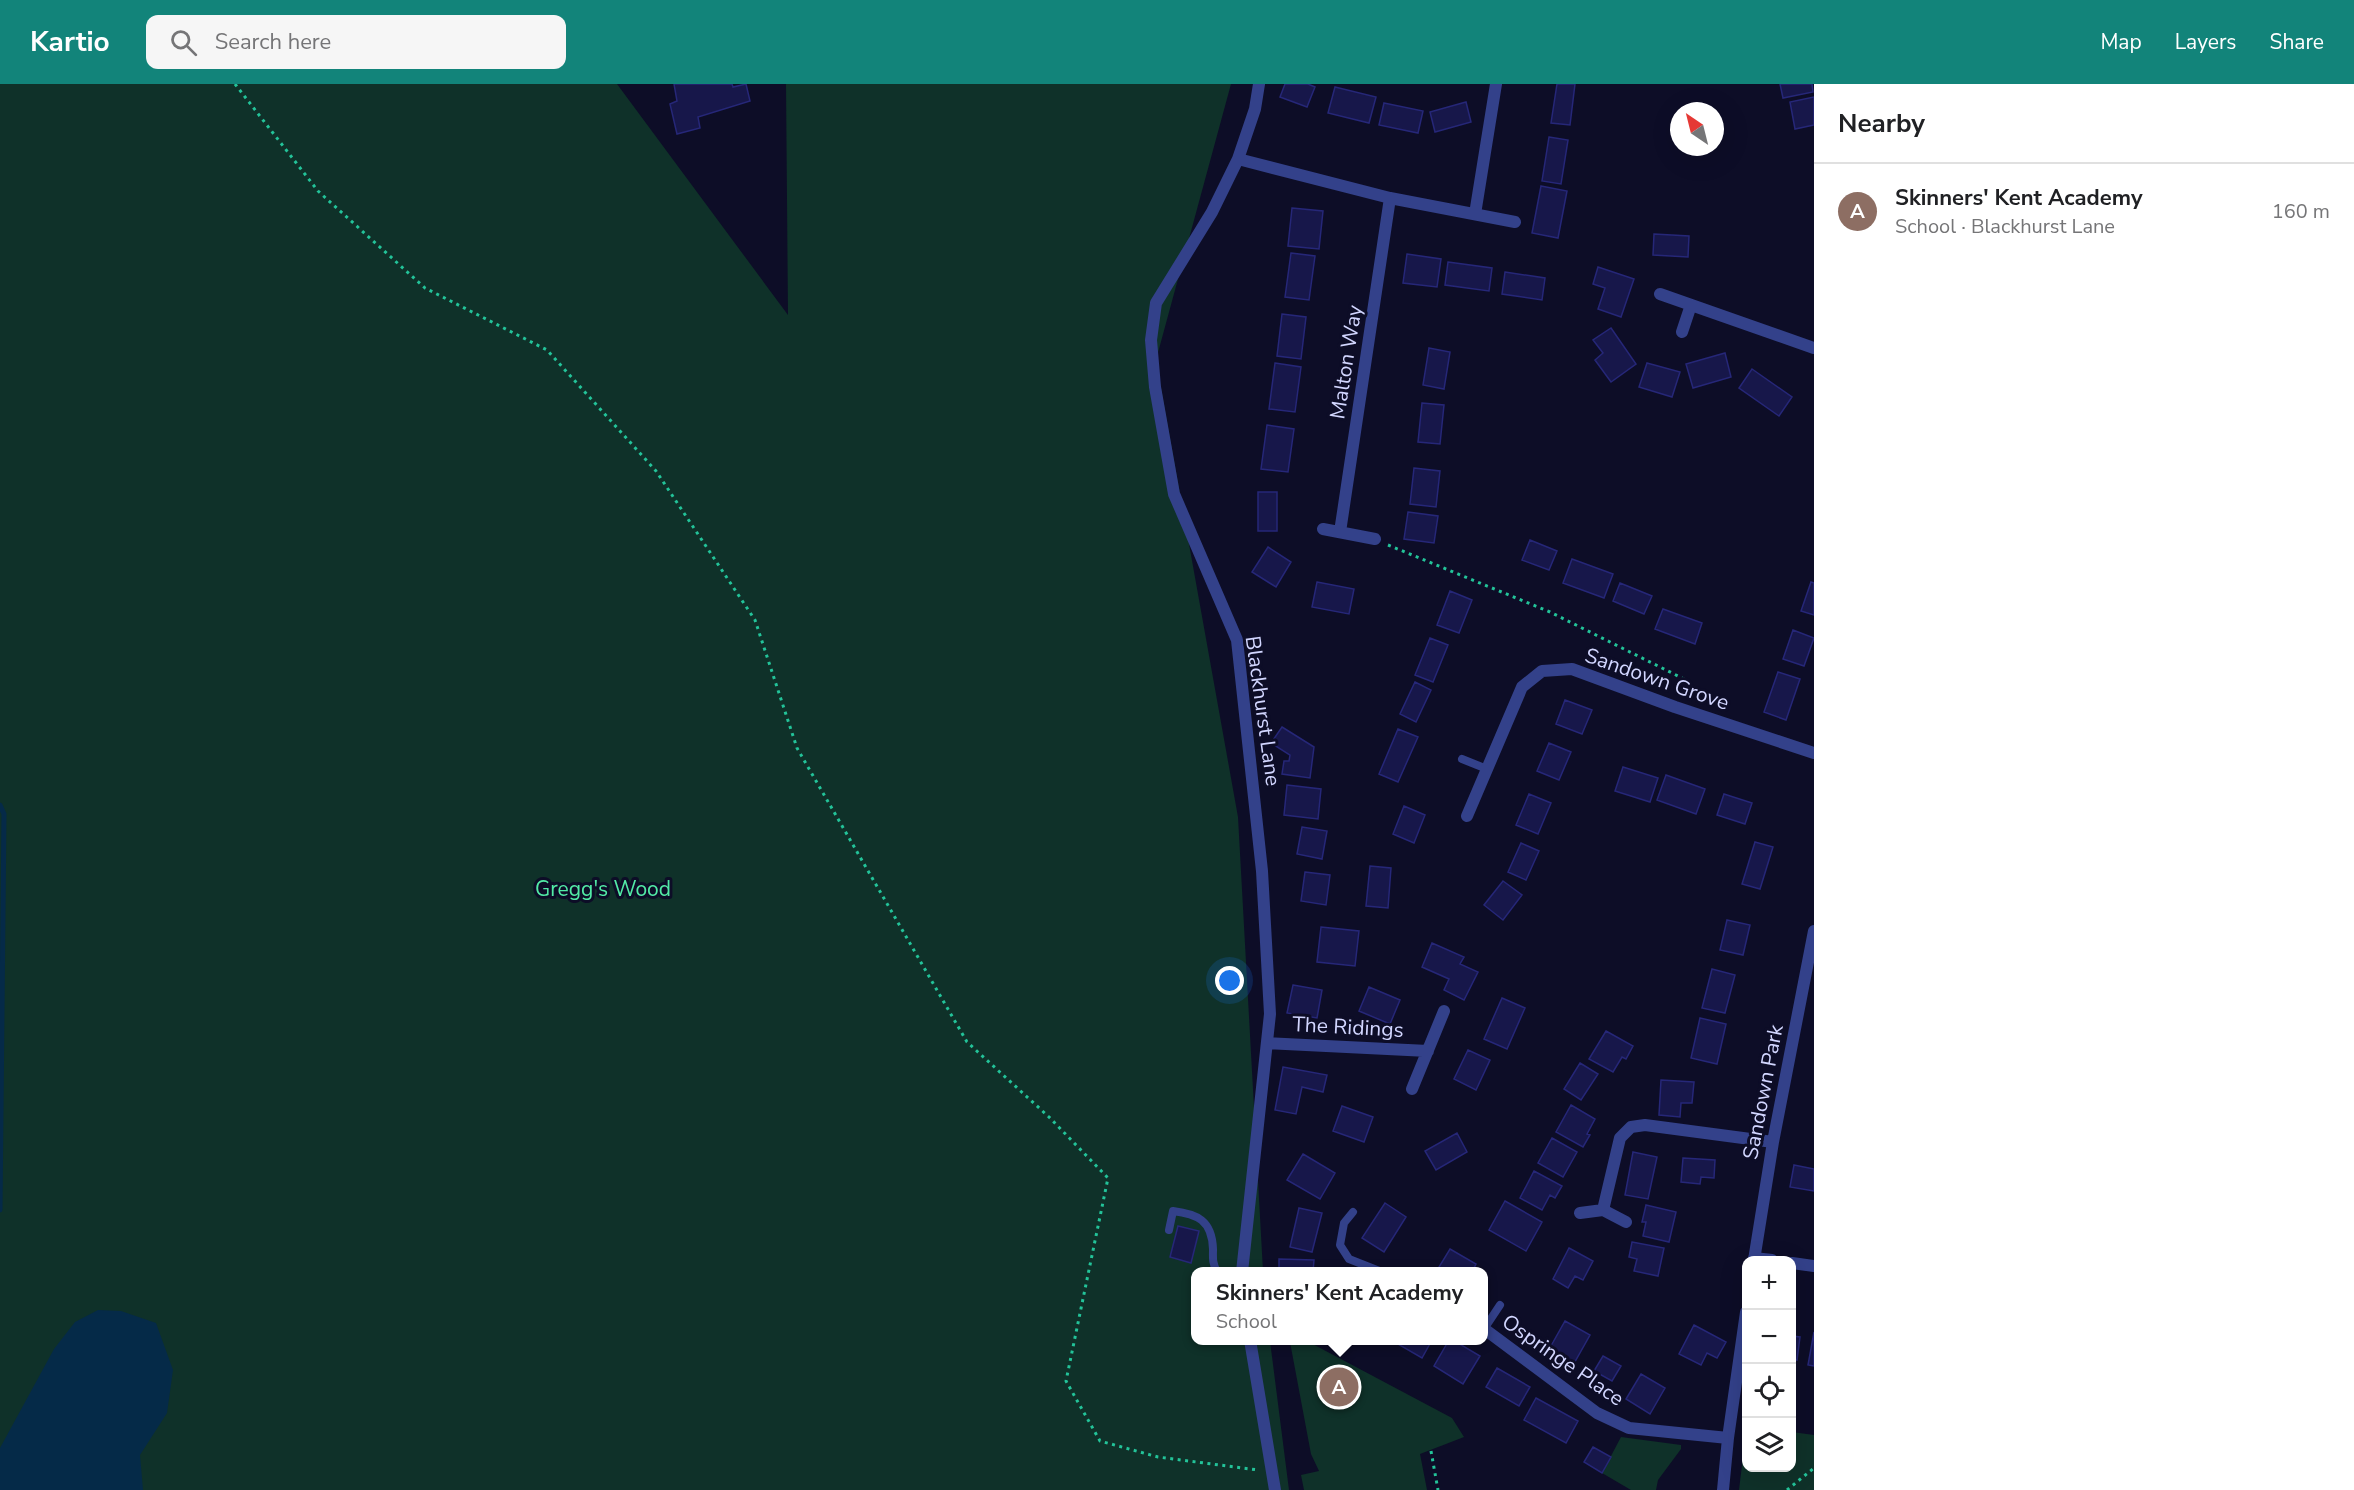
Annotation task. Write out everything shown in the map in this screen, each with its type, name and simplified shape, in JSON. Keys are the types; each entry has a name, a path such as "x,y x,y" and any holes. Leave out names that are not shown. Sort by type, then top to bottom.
{"street":[{"name":"Blackhurst Lane","path":"1243,1267 1270,1014 1263,871 1237,640 1174,494 1155,387 1151,340 1156,303 1212,212 1238,159 1255,109 1259,84"},
{"path":"1475,214 1496,84"},
{"path":"1238,159 1390,198 1515,222"},
{"name":"Malton Way","path":"1340,532 1390,198"},
{"path":"1660,294 1814,348"},
{"path":"1682,332 1691,305"},
{"path":"1323,529 1375,539"},
{"name":"Sandown Grove","path":"1467,816 1522,687 1542,671 1572,669 1675,707 1814,753"},
{"name":"Sandown Park","path":"1754,1256 1773,1142 1814,931"},
{"name":"The Ridings","path":"1413,1089 1444,1011"},
{"name":"The Ridings","path":"1267,1043 1428,1051"},
{"path":"1603,1210 1620,1138 1631,1127 1645,1125 1773,1142"},
{"path":"1580,1213 1603,1210 1626,1222"},
{"path":"1796,1264 1814,1266"},
{"name":"Ospringe Place","path":"1488,1331 1597,1413 1629,1428 1728,1438"},
{"path":"1723,1490 1742,1340"},
{"path":"1251,1345 1275,1490"}],"lane":[{"path":"1462,759 1487,769"},
{"path":"1169,1230 1173,1211 1191,1213 1204,1221 1213,1247 1212,1262 1214,1267"},
{"path":"1353,1212 1344,1223 1341,1245 1349,1259 1369,1267"},
{"path":"1488,1322 1500,1305"}],"path":[{"path":"235,84 318,191 425,288 547,350 656,471 755,620 797,748 967,1042 1049,1117 1108,1178 1066,1381 1100,1441 1158,1457 1272,1472"},
{"path":"1375,539 1550,612 1684,679 1675,707"},
{"path":"1431,1451 1438,1490"},
{"path":"1787,1490 1814,1468"}],"green space":[{"name":"Gregg's Wood","path":"0,84 617,84 788,315 786,84 1231,84 1156,360 1238,817 1263,1267 1191,1267 1191,1345 1271,1345 1289,1490 0,1490"},
{"path":"1291,1345 1315,1345 1452,1418 1464,1437 1420,1454 1427,1490 1304,1490 1301,1475 1319,1471 1311,1454"},
{"path":"1796,1433 1814,1435 1814,1490 1739,1490 1742,1465 1742,1472 1796,1472"},
{"path":"1621,1437 1681,1445 1681,1449 1658,1480 1656,1490 1631,1490 1602,1473"}],"water":[{"path":"98,1310 121,1311 156,1323 173,1370 167,1413 140,1455 143,1490 0,1490 0,1448 54,1349 75,1322"}],"building":[{"path":"674,84 732,84 733,87 746,84 750,101 698,117 700,128 677,134 670,104 677,101"},
{"path":"1285,84 1308,84 1315,87 1307,107 1280,97"},
{"path":"1557,84 1575,84 1570,125 1551,123"},
{"path":"1780,84 1812,84 1813,92 1783,98"},
{"path":"1335,87 1376,97 1369,123 1328,113"},
{"path":"1814,97 1814,125 1795,129 1790,102"},
{"path":"1466,102 1471,122 1435,132 1430,112"},
{"path":"1384,103 1423,111 1418,133 1379,125"},
{"path":"1549,137 1568,140 1561,184 1542,181"},
{"path":"1541,186 1567,191 1558,238 1532,233"},
{"path":"1292,208 1323,211 1319,249 1288,246"},
{"path":"1654,234 1689,236 1688,257 1653,255"},
{"path":"1291,253 1315,256 1309,300 1285,297"},
{"path":"1407,254 1441,259 1437,287 1403,283"},
{"path":"1448,262 1492,268 1489,291 1445,285"},
{"path":"1598,267 1634,279 1621,317 1598,309 1605,288 1593,284"},
{"path":"1505,272 1545,278 1542,300 1502,294"},
{"path":"1282,314 1306,317 1301,359 1277,356"},
{"path":"1611,328 1636,364 1611,382 1595,360 1603,353 1593,340"},
{"path":"1429,348 1450,352 1444,389 1423,385"},
{"path":"1725,353 1731,377 1693,388 1686,364"},
{"path":"1275,363 1301,367 1295,412 1269,409"},
{"path":"1647,363 1680,372 1672,397 1639,387"},
{"path":"1752,369 1792,397 1779,416 1739,388"},
{"path":"1422,403 1444,405 1440,444 1418,442"},
{"path":"1267,425 1294,429 1288,472 1261,469"},
{"path":"1414,468 1440,471 1436,507 1410,504"},
{"path":"1258,492 1277,492 1277,531 1258,531"},
{"path":"1408,512 1438,516 1434,543 1404,539"},
{"path":"1530,540 1557,551 1549,570 1522,560"},
{"path":"1268,547 1291,562 1276,587 1252,572"},
{"path":"1572,559 1613,574 1604,598 1563,583"},
{"path":"1317,582 1354,589 1349,614 1312,607"},
{"path":"1811,582 1814,583 1814,615 1801,611"},
{"path":"1620,583 1652,596 1644,614 1613,601"},
{"path":"1450,591 1472,600 1459,633 1437,625"},
{"path":"1663,609 1702,623 1695,644 1655,629"},
{"path":"1793,630 1814,638 1804,666 1783,659"},
{"path":"1430,638 1448,645 1433,682 1415,675"},
{"path":"1778,672 1800,679 1786,720 1764,712"},
{"path":"1415,682 1431,690 1416,722 1400,714"},
{"path":"1565,700 1592,710 1582,734 1556,724"},
{"path":"1282,727 1314,747 1310,778 1282,774 1284,761 1289,761 1290,755 1271,743"},
{"path":"1398,729 1418,737 1398,782 1379,774"},
{"path":"1549,743 1571,752 1559,780 1537,771"},
{"path":"1623,767 1658,778 1650,802 1615,791"},
{"path":"1666,775 1705,789 1696,814 1657,800"},
{"path":"1287,785 1321,789 1318,819 1284,815"},
{"path":"1529,794 1551,803 1538,834 1516,825"},
{"path":"1724,794 1752,803 1745,824 1717,815"},
{"path":"1404,806 1425,815 1414,843 1393,834"},
{"path":"1302,827 1327,831 1322,859 1297,854"},
{"path":"1755,842 1773,847 1760,889 1742,884"},
{"path":"1521,843 1539,851 1526,880 1508,872"},
{"path":"1370,866 1391,868 1388,908 1366,906"},
{"path":"1305,872 1330,875 1326,905 1301,901"},
{"path":"1503,881 1522,895 1503,920 1484,905"},
{"path":"1727,920 1750,925 1743,955 1720,950"},
{"path":"1321,927 1359,931 1355,966 1317,962"},
{"path":"1432,943 1464,957 1460,964 1478,972 1464,1000 1444,990 1449,979 1422,967"},
{"path":"1712,969 1735,975 1725,1013 1702,1008"},
{"path":"1293,985 1322,990 1317,1018 1287,1013"},
{"path":"1369,987 1400,1000 1390,1024 1359,1011"},
{"path":"1502,998 1525,1008 1507,1049 1484,1039"},
{"path":"1700,1018 1726,1024 1717,1064 1691,1058"},
{"path":"1606,1031 1633,1046 1626,1059 1622,1057 1613,1072 1589,1059"},
{"path":"1468,1050 1490,1060 1476,1090 1454,1079"},
{"path":"1580,1063 1598,1074 1581,1100 1564,1089"},
{"path":"1283,1067 1327,1075 1323,1092 1302,1087 1296,1114 1275,1110"},
{"path":"1661,1080 1694,1082 1692,1103 1681,1103 1680,1117 1659,1115"},
{"path":"1571,1105 1595,1119 1583,1147 1556,1132"},
{"path":"1342,1106 1373,1117 1364,1142 1333,1131"},
{"path":"1457,1133 1467,1152 1436,1170 1425,1151"},
{"path":"1552,1138 1577,1152 1563,1177 1538,1163"},
{"path":"1633,1152 1657,1157 1648,1199 1625,1195"},
{"path":"1303,1154 1335,1173 1320,1199 1287,1180"},
{"path":"1683,1158 1715,1160 1714,1178 1701,1177 1700,1184 1681,1182"},
{"path":"1794,1165 1814,1169 1814,1191 1790,1187"},
{"path":"1534,1171 1562,1186 1555,1198 1550,1195 1542,1210 1520,1198"},
{"path":"1505,1201 1542,1222 1526,1251 1489,1230"},
{"path":"1385,1203 1406,1217 1384,1252 1362,1238"},
{"path":"1646,1205 1676,1212 1669,1242 1643,1236 1646,1222 1642,1222"},
{"path":"1299,1208 1322,1213 1312,1252 1290,1247"},
{"path":"1178,1226 1199,1231 1191,1263 1170,1257"},
{"path":"1632,1242 1664,1248 1658,1276 1634,1271 1637,1259 1629,1257"},
{"path":"1569,1248 1593,1261 1583,1280 1575,1276 1568,1288 1553,1279"},
{"path":"1450,1249 1476,1264 1474,1267 1439,1267"},
{"path":"1279,1259 1314,1260 1313,1267 1279,1267"},
{"path":"1565,1321 1590,1335 1572,1367 1547,1353"},
{"path":"1694,1325 1726,1342 1717,1358 1707,1353 1701,1365 1679,1354"},
{"path":"1814,1332 1814,1366 1808,1365"},
{"path":"1796,1336 1800,1337 1796,1360"},
{"path":"1400,1345 1429,1345 1422,1358"},
{"path":"1446,1345 1461,1345 1480,1356 1463,1384 1434,1366"},
{"path":"1603,1356 1621,1366 1612,1381 1594,1371"},
{"path":"1497,1368 1530,1387 1519,1406 1486,1387"},
{"path":"1641,1374 1665,1388 1650,1414 1626,1399"},
{"path":"1536,1398 1578,1421 1566,1443 1524,1420"},
{"path":"1593,1447 1611,1457 1602,1473 1584,1462"}],"waterway":[{"path":"0,805 4,814 0,1210"}],"place":[{"name":"Skinners' Kent Academy","path":"1339,1387"}]}
